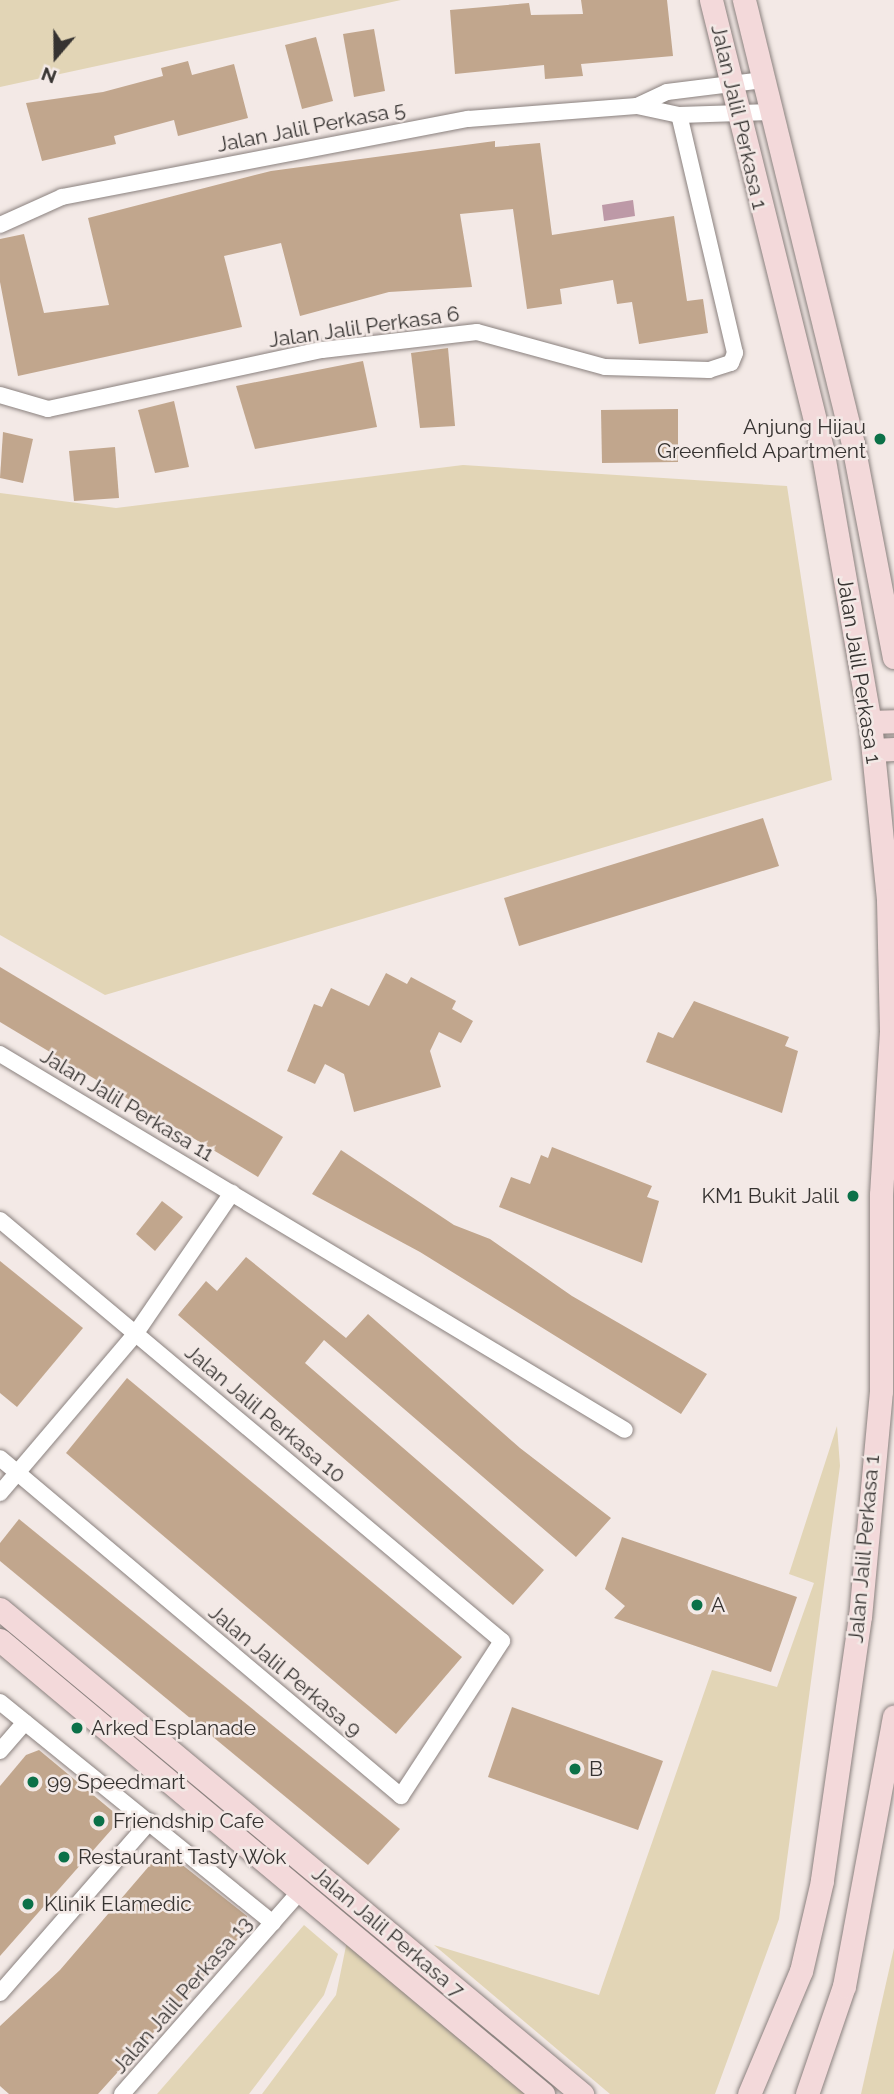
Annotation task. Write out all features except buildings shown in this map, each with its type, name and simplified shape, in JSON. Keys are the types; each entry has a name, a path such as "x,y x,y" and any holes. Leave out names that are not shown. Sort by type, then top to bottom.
{"main road":[{"name":"Jalan Jalil Perkasa 1","path":"711,0 736,113 823,454 870,722 883,750 891,1031 881,1195 881,1391 868,1482 860,1616 822,1881 801,1971 749,2094"},
{"name":"Jalan Jalil Perkasa 1","path":"744,0 853,445 894,657"},
{"path":"870,722 894,721"},
{"path":"868,1482 894,1442"},
{"name":"Jalan Jalil Perkasa 7","path":"0,1609 582,2094"},
{"name":"Jalan Jalil Perkasa 7","path":"0,1640 302,1889 543,2094"},
{"path":"807,2094 844,1986 894,1717"}],"street":[{"name":"Jalan Jalil Perkasa 5","path":"637,106 667,92 763,80"},
{"name":"Jalan Jalil Perkasa 5","path":"0,225 62,197 310,146 468,119 637,106 679,115 771,112"},
{"name":"Jalan Jalil Perkasa 6","path":"0,395 48,409 323,350 477,332 605,367 709,370 732,363 735,352 679,115"},
{"name":"Jalan Jalil Perkasa 11","path":"0,1054 625,1430"},
{"path":"0,1493 136,1333 232,1193"},
{"name":"Jalan Jalil Perkasa 10","path":"0,1220 502,1641"},
{"name":"Jalan Jalil Perkasa 9","path":"0,1458 401,1796 502,1641"},
{"name":"Jalan Jalil Perkasa 13","path":"0,1702 273,1923"},
{"path":"0,1751 25,1722"},
{"path":"0,1993 150,1821"},
{"name":"Jalan Jalil Perkasa 13","path":"122,2094 302,1889"}],"shaded area":[{"path":"0,0 401,0 0,87"},
{"path":"633,200 635,216 604,221 602,205"},
{"path":"463,465 787,486 832,780 105,995 0,935 0,493 116,508"},
{"path":"837,1426 840,1466 779,1919 715,2094 610,2094 434,1945 599,1995 712,1670 777,1687 814,1583 789,1574"},
{"path":"304,1925 338,1954 324,1995 249,2094 157,2094"},
{"path":"347,1941 527,2094 262,2094 336,1995"},
{"path":"894,1948 894,2094 861,2094"}],"place":[{"name":"Anjung Hijau Greenfield Apartment","path":"880,439"},
{"name":"KM1 Bukit Jalil","path":"853,1196"},
{"name":"A","path":"697,1605"},
{"name":"Arked Esplanade","path":"77,1728"},
{"name":"B","path":"575,1769"},
{"name":"99 Speedmart","path":"33,1782"},
{"name":"Friendship Cafe","path":"99,1821"},
{"name":"Restaurant Tasty Wok","path":"64,1857"},
{"name":"Klinik Elamedic","path":"28,1904"}]}
